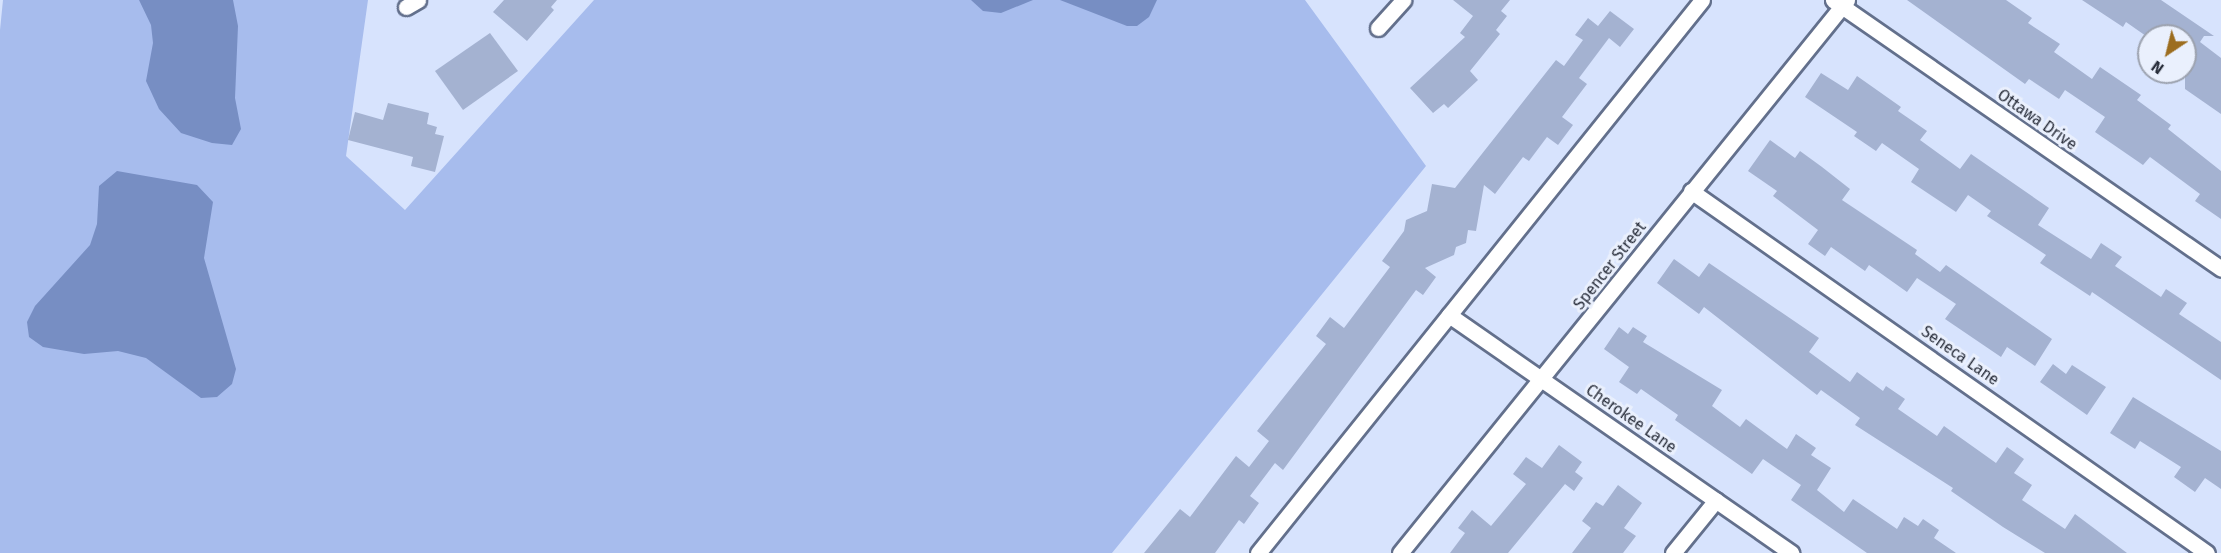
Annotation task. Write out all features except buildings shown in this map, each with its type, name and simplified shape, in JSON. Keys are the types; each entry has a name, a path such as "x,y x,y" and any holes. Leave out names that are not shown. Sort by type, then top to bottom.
{"street":[{"path":"1378,28 1403,0"},
{"path":"1258,553 1702,0"},
{"name":"Spencer Street","path":"1401,553 1543,380 1841,2"},
{"name":"Ottawa Drive","path":"1841,2 2221,269"},
{"name":"Seneca Lane","path":"1691,191 2207,553"},
{"name":"Cherokee Lane","path":"1449,315 1792,553"},
{"path":"1674,553 1716,500"}],"shaded area":[{"path":"3,0 368,0 346,156 405,210 594,0 1305,0 1426,166 1112,553 0,553 0,30"},
{"path":"139,0 233,0 238,26 235,98 241,129 232,145 212,143 181,133 159,109 146,81 153,43 151,25"},
{"path":"971,0 1033,0 1001,13 983,11"},
{"path":"1060,0 1157,0 1149,17 1137,26 1127,26"},
{"path":"117,171 197,185 213,202 204,258 236,369 232,384 217,397 201,398 146,358 118,351 84,354 43,347 29,337 27,322 35,306 90,245 97,224 99,186"}]}
